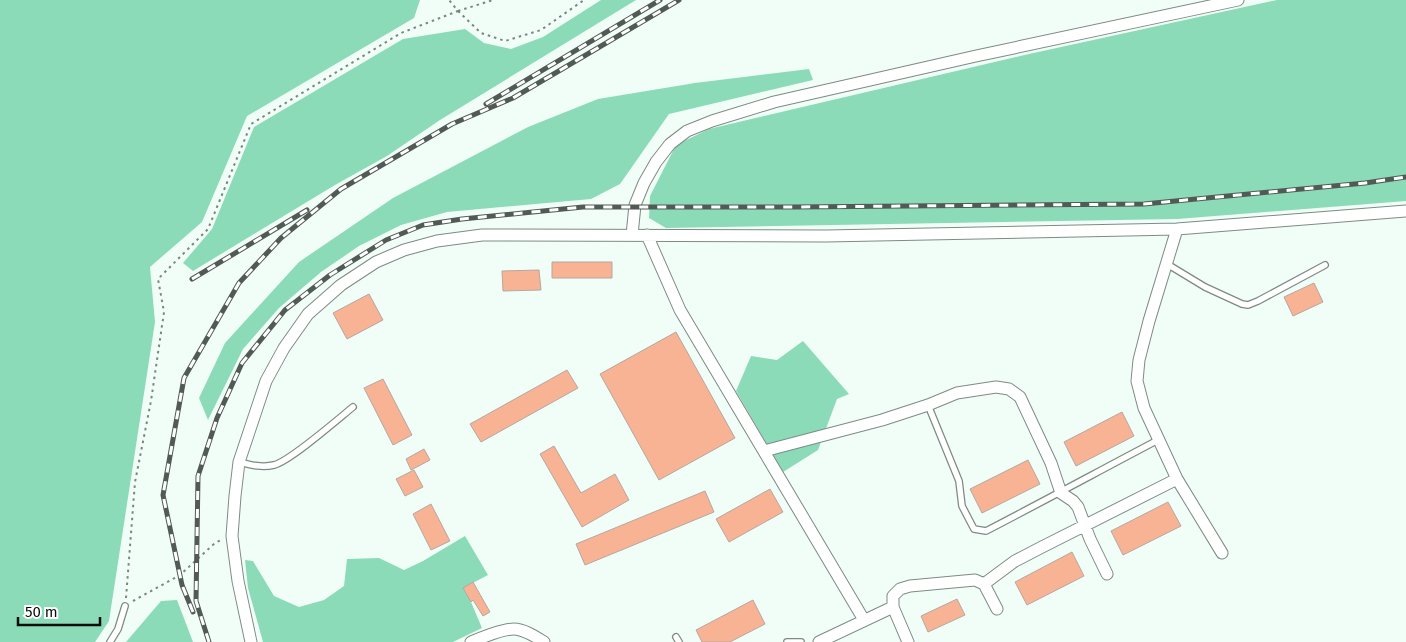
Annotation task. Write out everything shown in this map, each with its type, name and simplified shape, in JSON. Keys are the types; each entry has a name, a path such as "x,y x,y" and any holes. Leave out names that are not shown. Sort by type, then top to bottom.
{"street":[{"path":"632,235 635,205 644,183 656,162 670,144 687,131 704,124 784,100 976,56 1238,0"},
{"path":"251,642 238,581 232,536 239,462 266,382 284,348 308,314 341,285 376,262 404,250 437,241 482,235 826,236 1177,229 1406,211"},
{"path":"1177,229 1149,321 1139,360 1136,381 1144,408 1177,479 1222,553"},
{"path":"647,235 680,310 864,620"},
{"path":"764,451 882,420 957,393 996,387 1009,389 1020,397 1051,463 1061,493 1078,507 1107,574"},
{"path":"984,584 1016,562 1177,479"},
{"path":"908,642 893,607 893,596 900,589 910,586 975,580 984,584 997,609"},
{"path":"819,642 893,607"},
{"path":"471,642 484,636 515,629 544,642"}],"lane":[{"path":"1167,264 1205,287 1248,305 1325,265"},
{"path":"928,405 959,481 962,506 974,530 986,531 1158,440"},
{"path":"239,462 261,467 276,464 292,455 352,407"},
{"path":"110,642 118,629 125,606"},
{"path":"787,642 801,642"}],"path":[{"path":"449,0 481,33 505,42 541,30 584,0"},
{"path":"125,606 134,482 151,401 164,312 158,279 208,229 251,124 401,34 458,11 493,0"},
{"path":"125,606 180,574 215,542 232,536"}],"green space":[{"path":"0,0 420,0 414,18 247,116 202,222 150,267 155,322 109,621 95,642 0,642"},
{"path":"601,0 636,0 440,120 387,156 335,185 193,271 183,263 212,229 254,127 403,39 465,29 484,43 511,49 543,37"},
{"path":"1277,0 1406,0 1406,201 1177,219 666,228 649,218 650,196 676,145 709,129 1029,54"},
{"path":"809,69 813,80 669,114 620,184 591,199 447,212 401,225 359,246 321,272 279,308 243,349 208,420 199,398 225,343 299,262 393,198 528,127 598,99 695,83"},
{"path":"803,341 849,394 837,399 818,450 783,472 736,391 751,356 777,360"},
{"path":"465,536 488,575 463,588 482,628 453,642 263,642 248,588 245,560 253,561 274,596 299,607 324,600 344,586 347,559 379,558 404,570"},
{"path":"177,600 193,642 126,642 161,601"}],"building":[{"path":"552,262 612,262 612,278 552,278"},
{"path":"539,270 541,290 503,291 502,271"},
{"path":"1314,283 1323,302 1293,316 1284,297"},
{"path":"369,294 383,320 347,339 333,313"},
{"path":"676,332 735,438 659,480 600,374"},
{"path":"567,370 578,388 481,442 470,424"},
{"path":"383,379 412,435 393,445 364,388"},
{"path":"1122,412 1134,436 1076,466 1064,442"},
{"path":"554,446 581,493 615,474 629,500 582,527 540,454"},
{"path":"424,449 430,460 411,470 406,459"},
{"path":"1028,460 1040,484 982,513 970,489"},
{"path":"414,470 423,487 405,496 396,479"},
{"path":"770,489 783,512 729,542 716,519"},
{"path":"705,491 714,512 585,565 576,544"},
{"path":"1168,502 1181,526 1123,555 1111,531"},
{"path":"431,504 450,541 431,550 413,514"},
{"path":"1072,552 1084,576 1027,605 1015,582"},
{"path":"473,582 490,612 483,616 473,600 471,602 463,588"},
{"path":"957,599 965,615 928,632 921,616"},
{"path":"753,600 765,624 730,642 702,642 696,630"}],"railway":[{"path":"486,104 660,0"},
{"path":"193,612 182,585 163,495 184,378 239,283 281,238 341,189 452,124 513,98 679,0"},
{"path":"209,642 196,601 198,476 217,418 242,363 285,310 330,275 386,240 423,225 462,219 583,207 1144,204 1365,183 1406,177"},
{"path":"192,279 307,210"}]}
